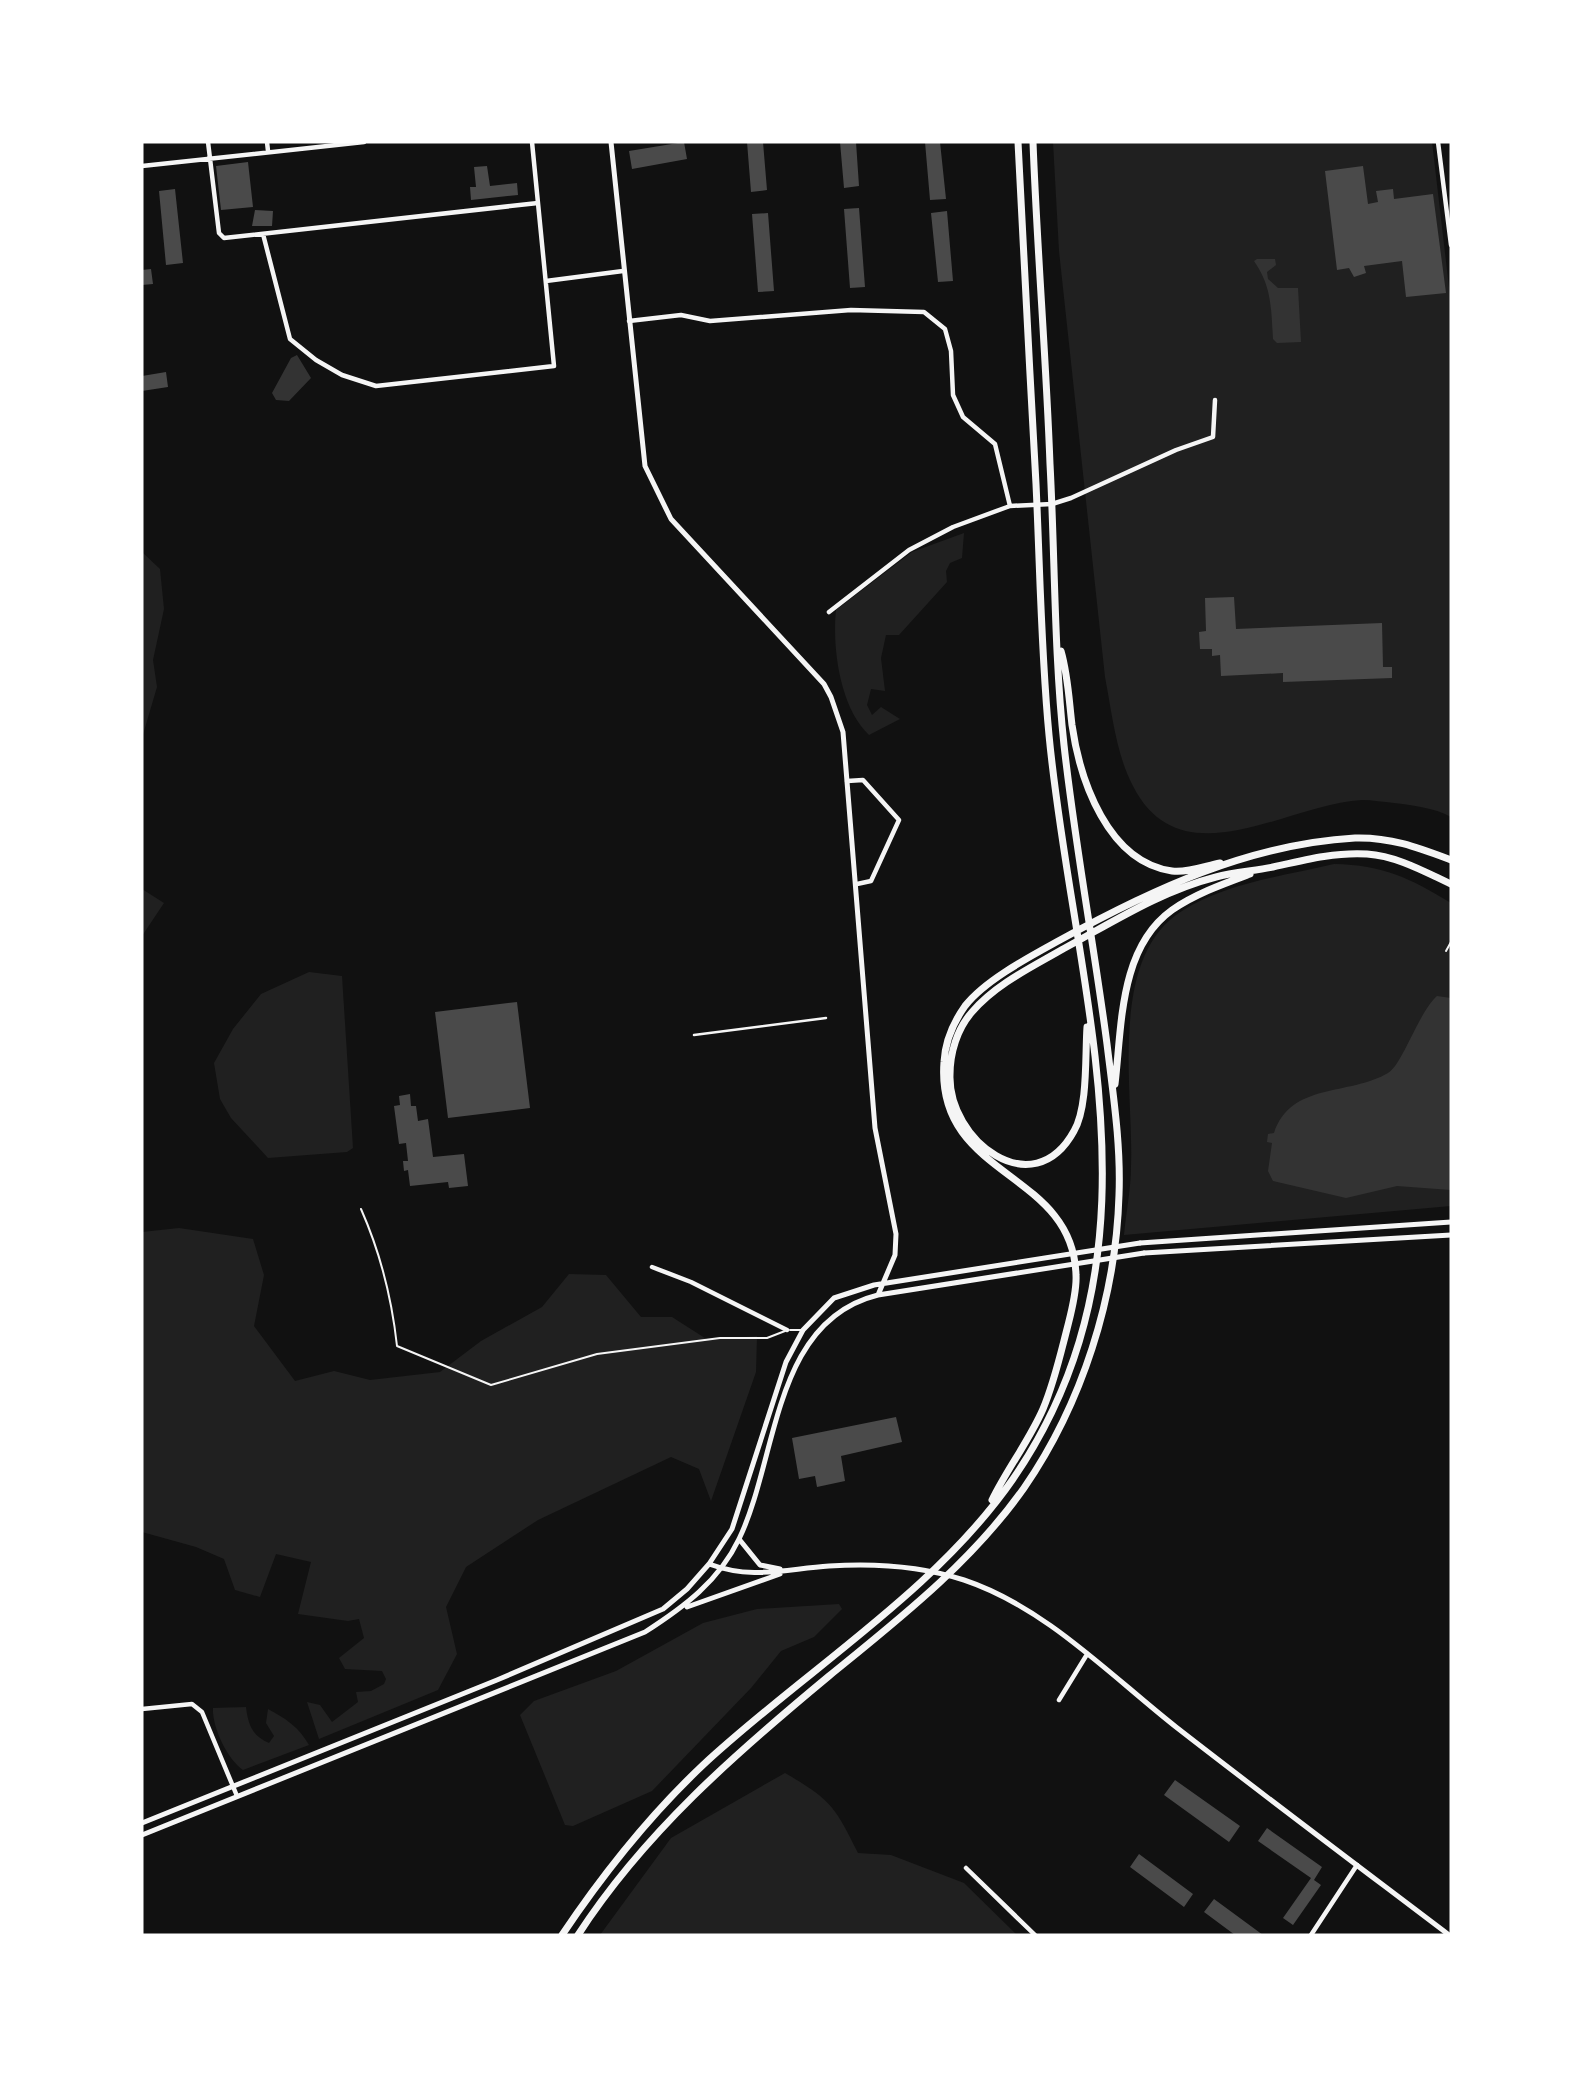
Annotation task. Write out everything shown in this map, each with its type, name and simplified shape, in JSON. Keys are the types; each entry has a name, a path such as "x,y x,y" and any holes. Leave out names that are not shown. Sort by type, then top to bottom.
{"highway":[{"path":"562,1935 596,1884 656,1812 684,1784 789,1691 878,1619 960,1543 987,1511 1034,1447 1058,1396 1081,1336 1094,1286 1104,1182 1101,1108 1048,733 1018,142"},
{"path":"578,1935 618,1878 662,1827 776,1720 922,1600 1004,1516 1046,1455 1089,1357 1105,1300 1119,1195 1113,1095 1064,745 1033,142"},
{"path":"1057,638 1066,668 1081,770 1109,827 1127,851 1149,866 1175,871 1306,845 1358,838 1407,842 1451,860"},
{"path":"1088,1009 1082,1095 1076,1130 1057,1151 1040,1161 1018,1165 995,1157 973,1138 958,1112 949,1077 957,1035 971,1013 1015,976 1106,925 1180,889 1216,877 1311,858 1368,854 1398,860 1451,884"},
{"path":"987,1511 1043,1409 1056,1371 1077,1277 1073,1244 1046,1204 1029,1188 986,1160 967,1141 954,1121 947,1102 944,1062 954,1022 967,1003 1038,952 1104,915 1178,880 1251,857"},
{"path":"1113,1095 1127,985 1137,953 1153,928 1170,911 1188,900 1269,867"}],"main road":[{"path":"611,142 641,450 651,481 671,519 824,684 839,716 857,884 875,1128 896,1234 895,1255 885,1284 878,1295"},
{"path":"142,1823 663,1609 709,1564 732,1529 786,1362 803,1330 834,1298 885,1284 1140,1243 1451,1222"},
{"path":"142,1835 645,1632 681,1609 699,1594 721,1568 739,1539 796,1363 841,1308 878,1295 1144,1252 1451,1235"},
{"path":"739,1539 760,1565 789,1571"},
{"path":"709,1564 740,1574 844,1565 901,1567 938,1573 1008,1598 1042,1619 1086,1656 1449,1935"},
{"path":"681,1609 789,1571"}],"street":[{"path":"208,142 220,236 224,238 538,202"},
{"path":"267,142 268,151"},
{"path":"142,166 363,142"},
{"path":"263,234 290,339 326,366 368,386 554,366 532,142"},
{"path":"1438,142 1451,245"},
{"path":"546,281 623,271"},
{"path":"628,321 681,315 710,321 851,310 924,312 945,329 951,351 953,395 963,417 995,444 1010,506"},
{"path":"830,612 909,550 953,527 1010,506 1052,505 1176,450 1213,437 1215,400"},
{"path":"847,781 863,780 899,820 870,881 857,884"},
{"path":"694,1035 826,1018"},
{"path":"652,1267 691,1282 788,1330"},
{"path":"1059,1700 1086,1656"},
{"path":"142,1709 192,1704 202,1712 237,1796"},
{"path":"1311,1935 1357,1865"},
{"path":"966,1868 1035,1935"}],"lane":[{"path":"361,1209 376,1248 394,1320 397,1346 491,1385 597,1354 720,1338 767,1338 788,1330 803,1330"}],"path":[{"path":"1446,951 1451,942"}],"shaded area":[{"path":"1053,142 1432,142 1451,304 1451,817 1423,807 1362,800 1333,804 1237,830 1207,833 1178,829 1154,814 1133,786 1119,747 1105,677 1059,251"},
{"path":"1275,259 1276,265 1267,272 1268,279 1278,288 1298,288 1301,342 1277,343 1273,339 1270,298 1254,261"},
{"path":"297,355 311,378 289,401 276,400 272,393 291,358"},
{"path":"964,533 962,558 950,563 946,571 947,582 899,635 886,635 881,658 885,691 871,689 867,705 872,715 881,707 900,719 869,735 851,709 840,677 835,642 836,610 912,552"},
{"path":"142,552 160,569 164,609 153,660 157,687 142,738"},
{"path":"1334,864 1367,867 1395,874 1451,903 1451,1206 1124,1235 1131,1175 1130,1028 1134,993 1143,960 1158,932 1182,911 1217,894 1255,882"},
{"path":"142,889 164,903 142,936"},
{"path":"309,972 342,976 353,1148 347,1152 268,1158 231,1118 220,1099 214,1063 233,1029 261,994"},
{"path":"1437,996 1451,998 1451,1190 1397,1186 1346,1198 1273,1181 1268,1171 1272,1143 1267,1142 1268,1134 1274,1133 1282,1117 1294,1105 1307,1098 1373,1080 1388,1073 1394,1068 1423,1014"},
{"path":"179,1228 253,1239 264,1275 254,1326 295,1381 334,1371 370,1380 440,1372 481,1341 542,1307 569,1274 606,1275 641,1317 672,1317 708,1340 757,1336 756,1372 711,1501 699,1469 671,1457 538,1520 466,1567 446,1607 457,1654 438,1690 319,1739 307,1702 320,1705 332,1722 358,1702 356,1692 371,1691 384,1684 386,1679 382,1671 345,1669 339,1658 364,1638 359,1619 348,1621 298,1614 311,1562 276,1554 260,1597 235,1590 224,1559 196,1547 142,1532 142,1232"},
{"path":"839,1604 842,1609 814,1637 781,1651 751,1688 652,1791 573,1826 565,1825 520,1715 534,1701 616,1671 703,1623 757,1609"},
{"path":"246,1707 252,1729 263,1740 269,1743 274,1736 266,1723 268,1709 291,1724 309,1745 243,1770 231,1758 222,1742 215,1724 213,1708"},
{"path":"785,1773 830,1805 858,1853 891,1855 964,1883 1017,1935 600,1935 671,1838"}],"building":[{"path":"684,142 687,159 632,169 629,151"},
{"path":"747,142 763,142 767,190 751,192"},
{"path":"840,142 856,142 859,186 844,188"},
{"path":"925,142 940,142 946,199 930,200"},
{"path":"248,162 253,207 221,210 216,166"},
{"path":"487,166 490,186 517,183 518,195 471,200 470,187 476,187 474,167"},
{"path":"1363,166 1368,204 1378,202 1376,191 1393,189 1394,199 1433,194 1446,293 1406,297 1402,261 1364,266 1366,273 1354,277 1349,268 1337,270 1325,171"},
{"path":"175,189 183,263 166,265 159,191"},
{"path":"859,208 865,287 850,288 844,209"},
{"path":"255,210 273,211 272,226 252,226"},
{"path":"947,211 953,281 938,282 931,213"},
{"path":"768,213 774,291 758,292 752,214"},
{"path":"151,269 153,284 142,285 142,270"},
{"path":"166,372 168,387 142,391 142,376"},
{"path":"1234,597 1236,629 1382,623 1383,667 1392,667 1392,678 1283,682 1283,673 1221,676 1220,655 1212,656 1212,649 1200,649 1199,632 1206,631 1205,598"},
{"path":"517,1002 530,1108 448,1118 435,1012"},
{"path":"410,1094 411,1106 416,1106 418,1121 428,1119 433,1157 464,1154 468,1186 449,1188 448,1182 410,1186 408,1170 404,1171 403,1161 408,1161 406,1143 399,1144 394,1106 400,1105 399,1096"},
{"path":"896,1417 902,1442 841,1456 845,1481 817,1487 815,1476 799,1479 792,1438"},
{"path":"1175,1780 1240,1826 1229,1842 1164,1795"},
{"path":"1267,1828 1322,1867 1314,1880 1321,1885 1293,1925 1283,1918 1311,1878 1258,1841"},
{"path":"1139,1854 1193,1894 1184,1907 1130,1867"},
{"path":"1214,1899 1263,1935 1235,1935 1204,1912"}]}
